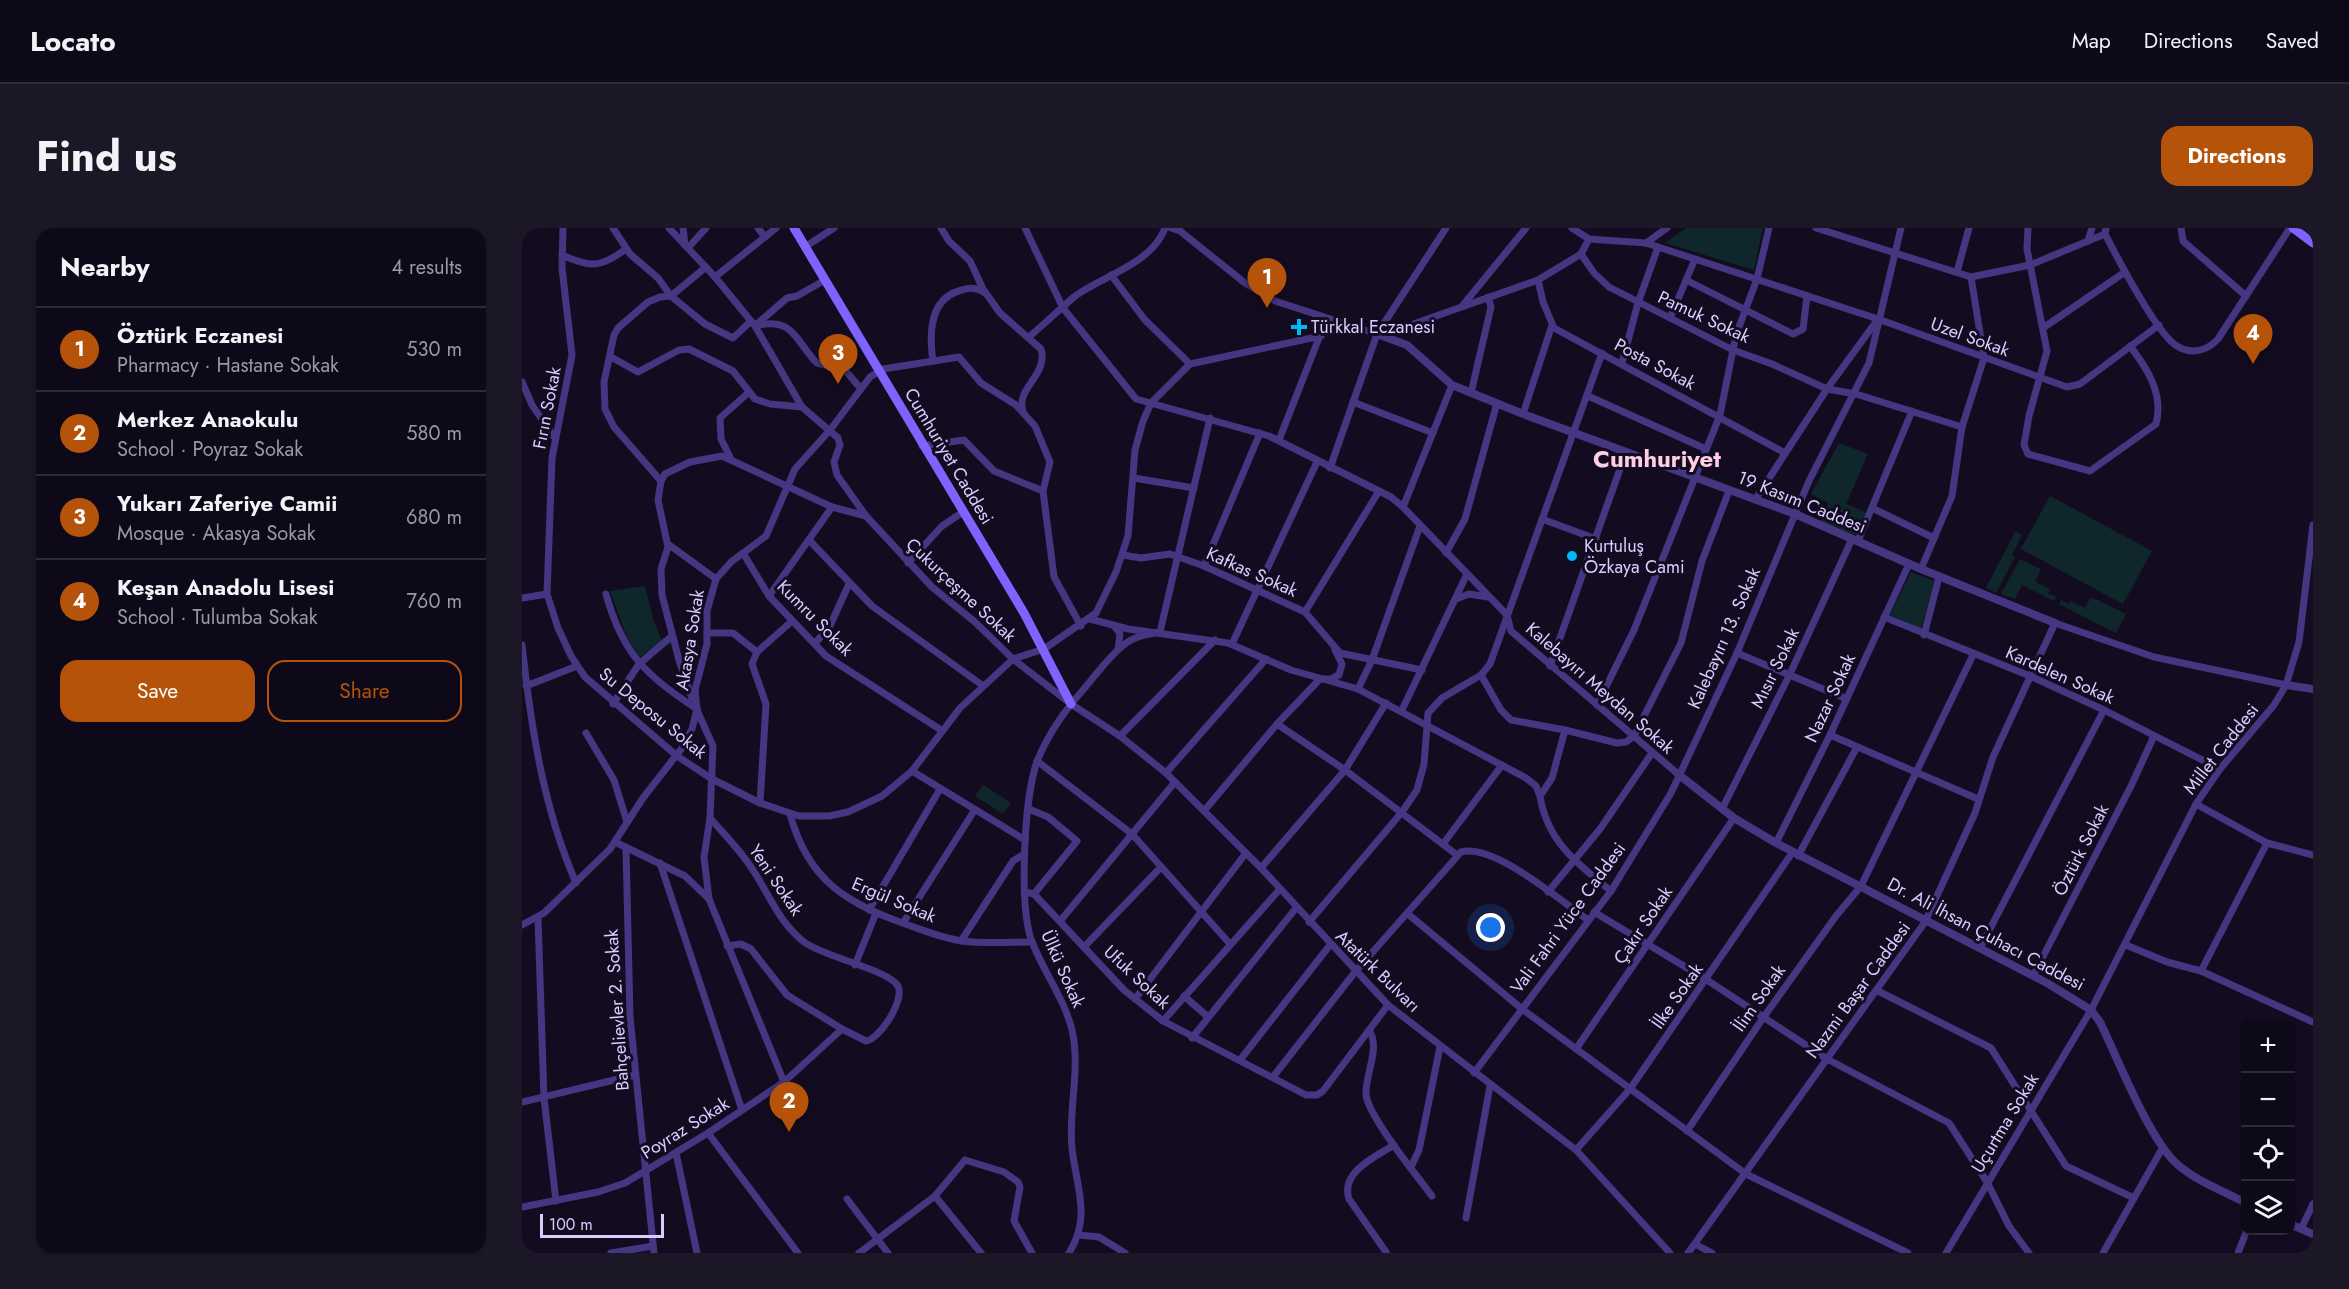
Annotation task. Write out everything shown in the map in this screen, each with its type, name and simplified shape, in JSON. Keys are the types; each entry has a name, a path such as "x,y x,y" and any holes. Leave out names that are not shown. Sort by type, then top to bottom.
{"main road":[{"name":"Cumhuriyet Caddesi","path":"794,228 1044,649 1071,704"},
{"path":"2291,228 2313,243"}],"street":[{"name":"Fırın Sokak","path":"547,594 555,438 573,350 561,255 563,228"},
{"path":"613,228 626,249 658,278 671,296 705,324 731,338 736,337 787,298 797,296 825,280"},
{"path":"669,228 715,277 753,324 801,407 830,430"},
{"path":"683,228 687,247"},
{"path":"687,247 706,228"},
{"path":"758,228 765,237"},
{"path":"715,277 776,228"},
{"path":"805,246 834,228"},
{"path":"941,228 949,241 970,261 985,292 1004,318 1040,348 1042,361 1039,372 1022,399 1023,411"},
{"name":"Kalebayırı Meydan Sokak","path":"1025,228 1063,308 1133,396 1140,401 1210,418 1279,440 1317,462 1379,491 1403,507 1507,615 1510,630 1678,774"},
{"path":"1029,338 1087,289 1152,247 1165,228"},
{"path":"1171,228 1181,230 1260,294 1283,305 1326,320 1377,334 1407,326 1538,280 1581,254 1589,239 1572,228"},
{"path":"1330,468 1377,334 1446,228"},
{"path":"1463,306 1526,228"},
{"path":"1646,243 1667,228"},
{"path":"1597,705 1634,630 1693,476 1720,415 1733,350 1757,279 1769,228"},
{"path":"1816,228 1830,230 1895,254 1971,277 2030,265 2088,241 2105,231 2125,272 2158,326 2176,346 2190,351 2204,349 2218,339 2291,228"},
{"name":"Kalebayırı 13. Sokak","path":"1678,774 1737,653 1795,514 1856,394 1873,352 1878,319 1901,228"},
{"path":"1957,272 1968,228"},
{"path":"2028,228 2026,244 2048,351 2029,416 2026,452 2093,471 2157,421 2152,377 2130,346"},
{"path":"2088,241 2092,228"},
{"path":"2181,228 2183,241 2246,296"},
{"name":"Uzel Sokak","path":"1589,239 1646,243 1878,319 2067,387 2077,386 2158,326"},
{"path":"1622,363 1638,303 1658,247"},
{"path":"561,255 583,263 598,265 626,249"},
{"name":"Pamuk Sokak","path":"1581,254 1601,280 1638,303 1733,350 1779,366 1827,389 1856,394 1962,427"},
{"path":"1670,318 1695,259"},
{"path":"661,481 614,427 607,415 604,388 610,357 618,328 651,300 671,296 706,267"},
{"path":"2043,328 2125,272"},
{"path":"1111,275 1145,320 1190,364"},
{"path":"1921,570 1953,490 1962,427 1984,358 1971,277"},
{"path":"933,362 930,332 939,306 953,293 979,286 979,280"},
{"path":"1523,414 1552,325 1538,280"},
{"path":"1686,280 1796,334 1803,329 1807,296"},
{"path":"973,288 985,292"},
{"path":"1471,393 1491,307 1488,297"},
{"path":"1755,500 1827,389 1878,319"},
{"path":"1279,440 1326,320"},
{"path":"753,324 771,323 785,327 801,340 817,363 845,370 861,389"},
{"name":"Posta Sokak","path":"1552,325 1720,415 1785,453"},
{"path":"1407,326 1403,334 1407,345"},
{"name":"19 Kasım Caddesi","path":"1377,334 1407,345 1452,385 1575,434 1795,514 1921,570 2055,623"},
{"path":"1151,402 1190,364 1321,336"},
{"path":"610,357 638,372 684,349 694,351 733,371 748,393 762,402 801,407"},
{"path":"1309,922 1402,812 1420,784 1428,712 1438,701 1481,675 1490,664 1575,434 1602,353"},
{"path":"879,370 958,356 981,383 996,390 1023,411 1035,426 1049,458 1049,473 1043,491 1054,577 1081,626"},
{"name":"Akasya Sokak","path":"522,925 538,918 615,842 627,822 677,756 692,729 697,709 695,690 707,633 707,611 716,579 743,552 768,533 786,485 795,469 879,370"},
{"path":"522,382 532,405 555,438"},
{"path":"1403,507 1452,385"},
{"path":"733,461 722,441 719,428 722,414 748,393"},
{"path":"1588,396 1706,449"},
{"name":"Su Deposu Sokak","path":"547,594 560,635 577,666 613,704 677,756 712,779 760,803 790,814 829,816 854,810 882,796 912,771 941,730 982,685 1013,659 1044,649 1081,626 1101,604 1123,555 1130,526 1137,444 1151,402"},
{"path":"1353,402 1432,433"},
{"path":"1446,552 1465,519 1497,404"},
{"name":"Mısır Sokak","path":"1722,809 1872,508 1912,411"},
{"path":"1160,632 1210,418"},
{"name":"Çukurçeşme Sokak","path":"830,430 840,442 834,462 836,472 866,516 932,587 975,622 1013,659 1071,704"},
{"path":"1204,566 1260,433"},
{"path":"922,446 964,440 994,471 1043,491"},
{"path":"667,555 668,544 659,509 661,481 668,471 678,466 721,452 722,441"},
{"path":"1550,666 1626,452"},
{"path":"713,456 722,456 832,507 866,516"},
{"path":"1232,644 1317,462"},
{"path":"1134,478 1194,488"},
{"path":"1481,675 1506,717 1566,729 1617,743 1626,742 1634,736 1681,644 1702,561 1729,490"},
{"path":"1305,612 1379,491"},
{"path":"769,596 832,507"},
{"path":"1872,508 1934,538"},
{"path":"908,563 942,526 963,513"},
{"path":"1542,519 1596,539"},
{"name":"Millet Caddesi","path":"2091,1010 2196,804 2220,769 2258,725 2286,685 2299,642 2313,525"},
{"path":"1358,689 1372,660 1420,526"},
{"path":"809,540 849,584 880,612 982,685"},
{"path":"668,544 716,579"},
{"path":"676,552 670,551 667,555 662,565 660,580 672,636 697,709 712,742 710,818 704,857 709,899 784,1082"},
{"name":"Kumru Sokak","path":"743,552 769,596 826,656 863,682 941,730"},
{"name":"Kafkas Sokak","path":"1123,555 1137,558 1166,554 1177,556 1259,590 1305,612 1334,648"},
{"name":"Nazar Sokak","path":"1776,843 1830,735 1909,564"},
{"path":"1401,710 1467,574"},
{"path":"1924,634 1939,577"},
{"path":"815,643 829,628 849,584"},
{"path":"522,598 547,594"},
{"path":"606,594 620,636 639,664 658,683 697,709"},
{"path":"1455,601 1469,594 1491,599"},
{"name":"Kardelen Sokak","path":"1884,617 1973,655 2030,676 2220,769"},
{"path":"1089,619 1232,644 1320,679 1358,689 1426,723 1530,780 1540,796 1551,830 1573,861 1611,891"},
{"path":"760,803 766,709 765,695 752,667 757,652 792,621"},
{"path":"2055,623 2154,657 2313,689"},
{"name":"Nazmi Başar Caddesi","path":"1688,1253 1925,922 1972,819 1993,757 2055,623"},
{"path":"1113,625 1119,630 1121,638 1116,653"},
{"name":"Ülkü Sokak","path":"1069,1253 1079,1235 1082,1210 1071,1137 1075,1084 1072,1033 1066,1012 1032,942 1025,892 1024,854 1029,809 1037,761 1071,704 1116,653 1131,640 1160,632"},
{"path":"707,633 733,633 757,652"},
{"path":"613,704 639,664 672,636"},
{"path":"1120,736 1215,640"},
{"path":"522,645 526,719 545,792 576,883"},
{"path":"1334,648 1345,655 1422,670"},
{"path":"1334,648 1341,661 1337,679 1341,684"},
{"path":"1737,653 1847,699"},
{"name":"İlim Sokak","path":"1687,1131 1763,1018 1836,916 1861,886 1973,655"},
{"path":"1166,773 1266,659"},
{"path":"1204,811 1277,724 1320,679 1331,679 1352,659 1372,660"},
{"path":"526,686 577,666"},
{"path":"1261,868 1345,770 1386,703"},
{"name":"Atatürk Bulvarı","path":"1071,704 1120,736 1166,773 1261,868 1388,1005 1490,1086 1576,1150 1670,1253"},
{"path":"1980,948 2103,710"},
{"path":"1277,724 1345,770 1457,855"},
{"path":"1540,796 1552,778 1566,729"},
{"path":"586,733 614,780 627,822"},
{"path":"1830,735 1978,799"},
{"name":"Öztürk Sokak","path":"2032,976 2131,786 2154,736"},
{"name":"İlke Sokak","path":"1576,1150 1630,1089 1795,854 1857,747"},
{"path":"1548,892 1614,810 1652,753"},
{"path":"1037,761 1132,834 1230,944"},
{"path":"1443,844 1502,765"},
{"path":"912,771 974,811 1025,840"},
{"name":"Dr. Ali İhsan Çuhacı Caddesi","path":"1678,774 1734,819 1795,854 1980,948 2091,1010 2163,1147 2177,1164 2189,1173 2241,1200"},
{"name":"Vali Fahri Yüce Caddesi","path":"1474,1073 1611,891 1671,793 1678,774"},
{"path":"1061,920 1175,782"},
{"path":"855,965 873,911 940,789"},
{"path":"2196,804 2267,843 2313,855"},
{"path":"1025,892 1034,894 1077,841 1048,817 1029,809"},
{"path":"903,923 974,811"},
{"name":"Ergül Sokak","path":"790,814 800,843 822,878 838,893 903,923 961,941 1032,942"},
{"name":"Yeni Sokak","path":"710,818 746,860 795,934 819,951 893,981 899,988 900,999 873,1039 866,1041 842,1029"},
{"name":"Çakır Sokak","path":"1576,1049 1734,819"},
{"path":"615,842 684,876 709,899"},
{"path":"2201,971 2267,843"},
{"name":"Bahçelievler 2. Sokak","path":"626,848 627,949 635,1075 647,1170 653,1250"},
{"path":"1273,1077 1355,972 1408,914 1457,855 1468,850 1488,854 1588,920"},
{"path":"1135,999 1246,853"},
{"path":"961,941 1016,857 1024,854"},
{"path":"660,863 742,1110"},
{"path":"1084,947 1161,867"},
{"path":"1163,1021 1280,889"},
{"name":"Ufuk Sokak","path":"1034,894 1135,999 1163,1021 1192,1038 1310,1096 1323,1091 1369,1030"},
{"path":"1192,1038 1296,908"},
{"path":"1594,912 1707,980 1827,1059 1945,1120 1955,1130 1987,1182 2009,1226 2029,1253"},
{"path":"1408,914 1522,1009 1746,1174 1908,1253"},
{"path":"538,918 544,1098 556,1201"},
{"path":"728,946 741,944 752,949 787,995 842,1029"},
{"path":"1240,1060 1330,945"},
{"path":"2126,945 2167,962 2201,971 2313,1022"},
{"path":"1876,990 1990,1048 1998,1055 2066,1167 2134,1198"},
{"path":"1184,996 1208,1017"},
{"path":"1388,1005 1369,1030 1374,1041 1366,1097 1394,1145 1432,1196"},
{"name":"Uçurtma Sokak","path":"1946,1253 2091,1010"},
{"name":"Poyraz Sokak","path":"522,1207 617,1187 708,1133 784,1082 842,1029"},
{"path":"1411,1167 1419,1150 1440,1047"},
{"path":"522,1102 635,1075"},
{"path":"1466,1218 1490,1086"},
{"path":"708,1133 798,1253"},
{"path":"1386,1252 1349,1199 1347,1188 1350,1178 1365,1163 1394,1145"},
{"path":"2103,1253 2163,1147"},
{"path":"676,1153 697,1253"},
{"path":"859,1253 935,1196 965,1160 1004,1172 1018,1182 1020,1188 1014,1221 1032,1253"},
{"path":"935,1196 981,1253"},
{"path":"847,1199 888,1253"},
{"path":"2301,1229 2313,1204"},
{"path":"2295,1226 2313,1234"},
{"path":"1079,1235 1099,1237 1125,1253"},
{"path":"2238,1253 2245,1235"},
{"path":"1695,1245 1712,1253"},
{"path":"612,1253 653,1250"}],"green space":[{"path":"1686,228 1763,228 1754,270 1665,243"},
{"path":"1839,443 1868,454 1846,504 1867,513 1857,536 1821,522 1828,503 1811,494"},
{"path":"2050,496 2152,551 2123,604 2021,549"},
{"path":"2015,532 2022,535 2012,555 2015,557 1996,593 1986,588"},
{"path":"2020,559 2041,569 2035,582 2050,589 2048,593 2056,597 2054,601 2022,585 2015,599 2001,594"},
{"path":"1911,572 1934,581 1921,629 1890,615"},
{"path":"645,586 653,619 662,641 640,657 627,637 610,591"},
{"path":"2091,597 2126,614 2116,633 2059,604 2061,600 2069,604 2070,601 2085,608"},
{"path":"983,785 1011,803 1003,814 975,796"}],"place":[{"name":"Öztürk Eczanesi","path":"1267,308"},
{"name":"Türkkal Eczanesi","path":"1299,327"},
{"name":"Keşan Anadolu Lisesi","path":"2253,364"},
{"name":"Yukarı Zaferiye Camii","path":"838,384"},
{"name":"Kurtuluş Özkaya Cami","path":"1572,556"},
{"name":"Merkez Anaokulu","path":"789,1132"}],"district":[{"name":"Cumhuriyet","path":"1657,458"}]}
